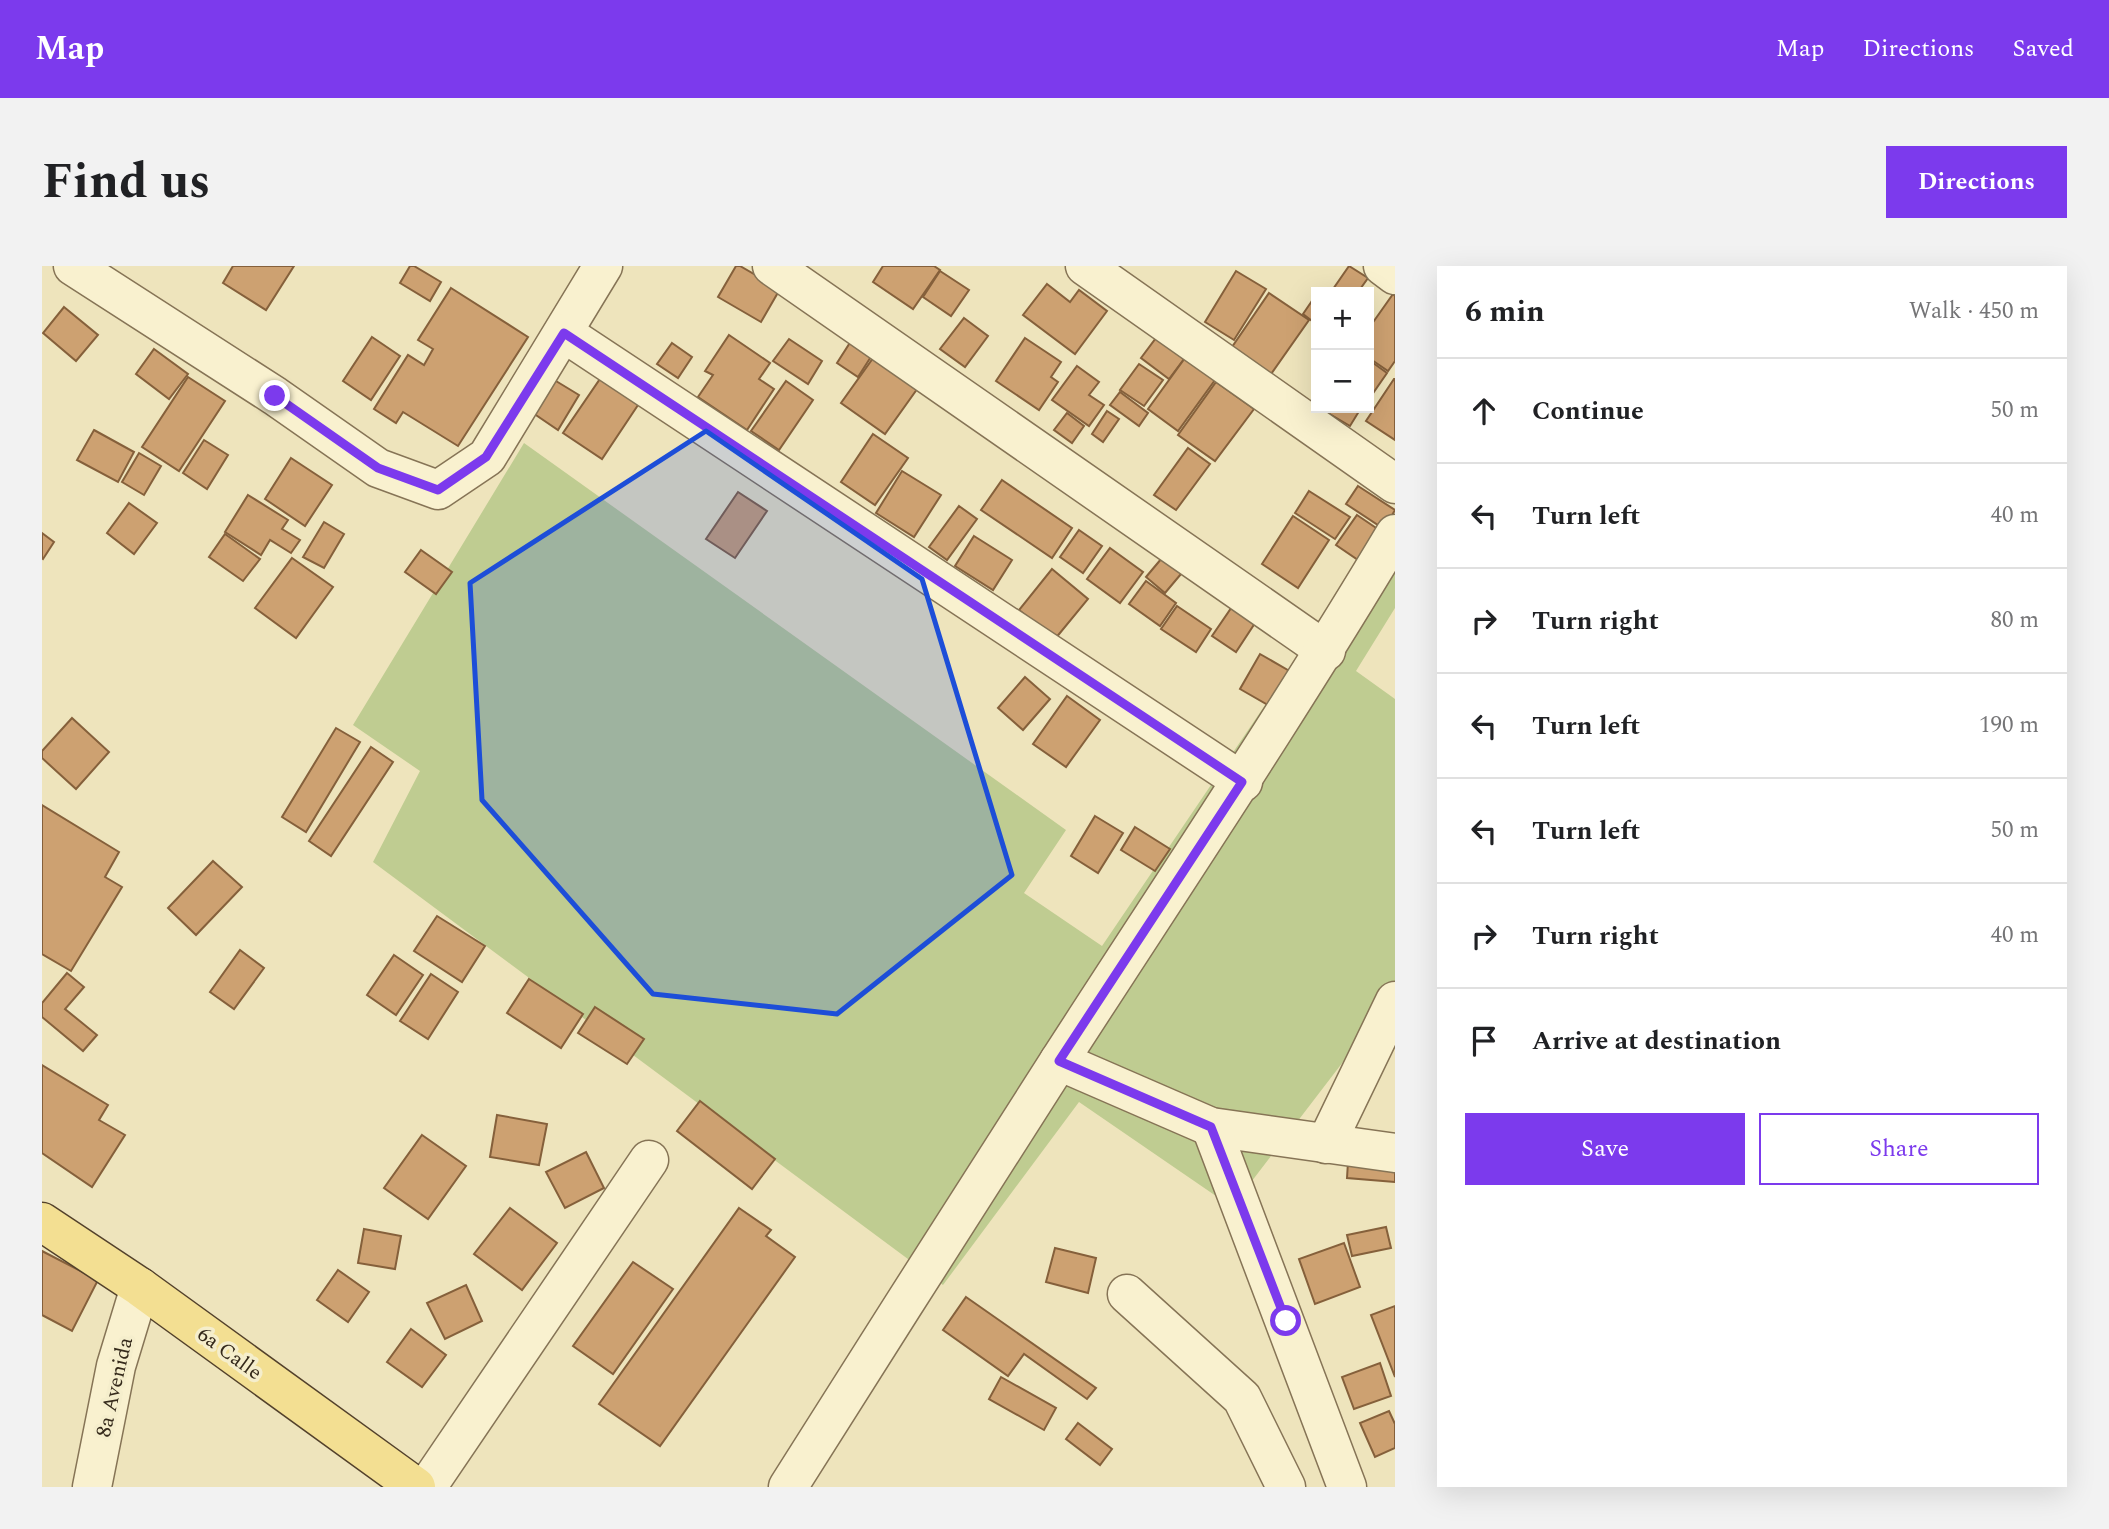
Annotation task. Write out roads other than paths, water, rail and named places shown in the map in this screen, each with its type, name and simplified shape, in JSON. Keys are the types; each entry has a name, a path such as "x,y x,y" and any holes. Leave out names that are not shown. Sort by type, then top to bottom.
{"main road":[{"name":"6a Calle","path":"42,1222 140,1287 416,1487"}],"street":[{"path":"73,266 275,396 378,468 438,490 486,457 604,266"},
{"path":"772,266 1326,651"},
{"path":"1085,266 1395,484"},
{"path":"1383,266 1395,275"},
{"path":"564,333 1242,782"},
{"path":"788,1487 1059,1061 1326,651 1395,534"},
{"path":"1326,1144 1395,1001"},
{"path":"1059,1061 1211,1127 1395,1153"},
{"path":"1211,1127 1347,1487"},
{"path":"427,1487 649,1160"},
{"name":"8a Avenida","path":"92,1487 116,1366 140,1287"},
{"path":"1128,1294 1242,1398 1286,1487"}]}
